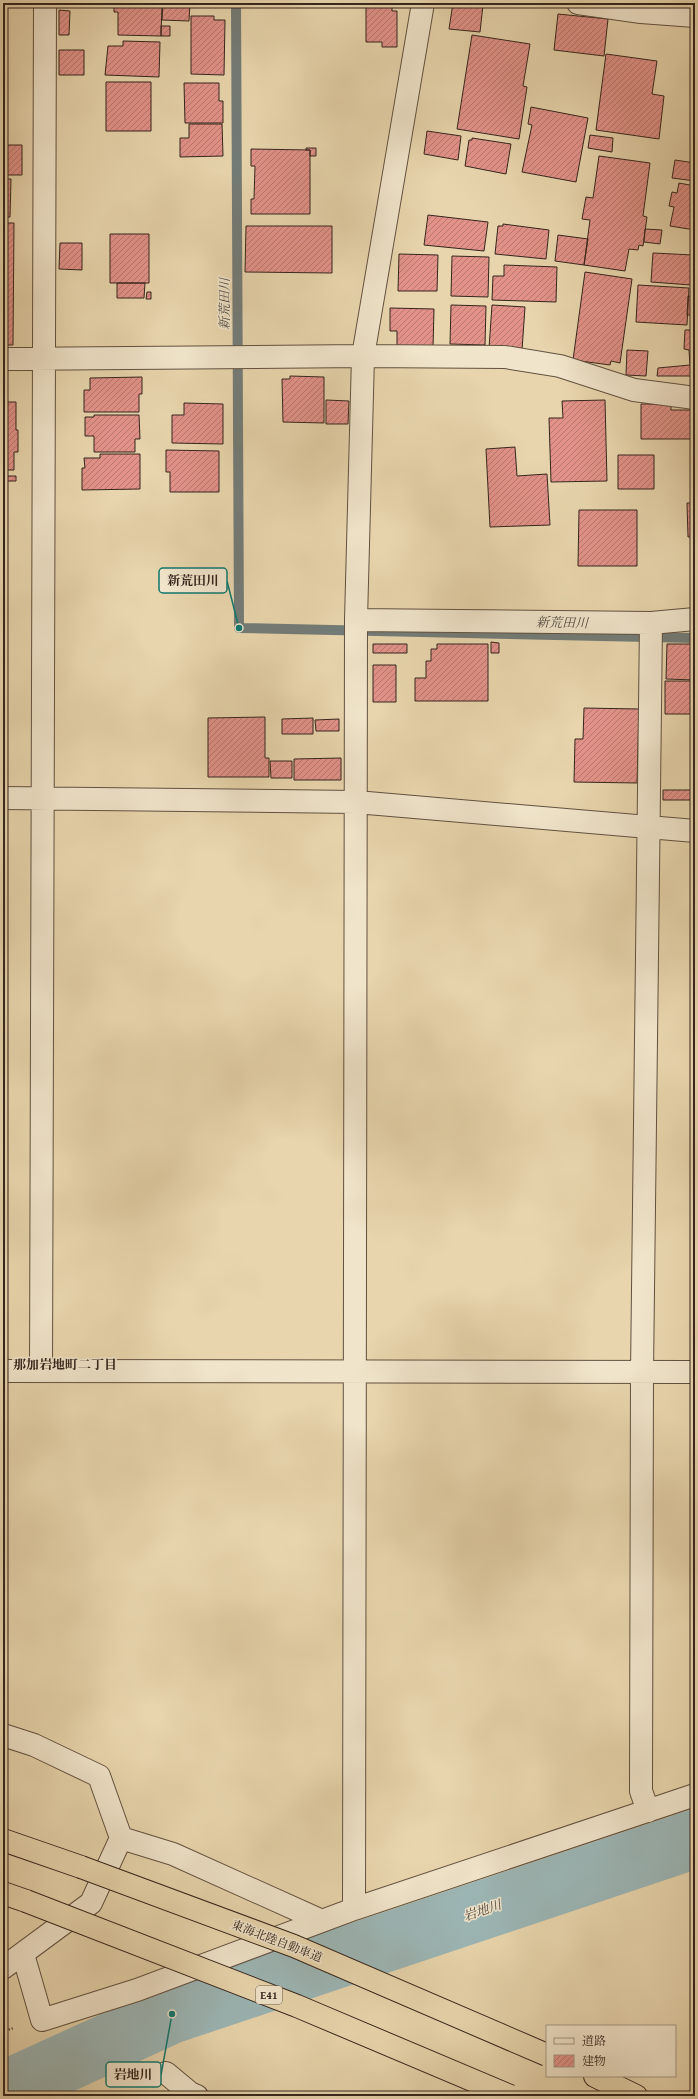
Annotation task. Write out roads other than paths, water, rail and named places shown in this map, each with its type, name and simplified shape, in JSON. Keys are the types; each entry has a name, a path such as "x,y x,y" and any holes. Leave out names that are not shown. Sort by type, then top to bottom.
{"highway":[{"name":"東海北陸自動車道","path":"3,1840 81,1867 294,1946 546,2055"},
{"name":"E41","path":"3,1894 26,1901 297,2006 510,2096"},
{"path":"597,2077 636,2096"}],"street":[{"path":"41,1371 45,3"},
{"path":"354,1909 356,622 363,356 423,3"},
{"path":"578,3 640,12 695,16"},
{"path":"3,359 363,356 505,357 560,366 634,390 695,398"},
{"path":"356,622 651,624 695,619"},
{"path":"648,1811 640,1791 642,1373 651,624"},
{"path":"3,798 356,802 695,830"},
{"path":"3,1371 695,1372"},
{"path":"3,1735 34,1745 99,1776 121,1838 91,1903 3,1968"},
{"path":"23,1954 42,2020 138,1990 354,1909 695,1794"},
{"path":"121,1838 173,1854 322,1921"},
{"path":"166,2072 190,2094 197,2096"}],"waterway":[{"name":"新荒田川","path":"236,3 239,628 695,638"},
{"name":"岩地川","path":"3,2091 172,2014 695,1839"}],"place":[{"name":"新荒田川","path":"239,628"},
{"name":"岩地川","path":"172,2014"}],"district":[{"name":"那加岩地町二丁目","path":"65,1364"}]}
